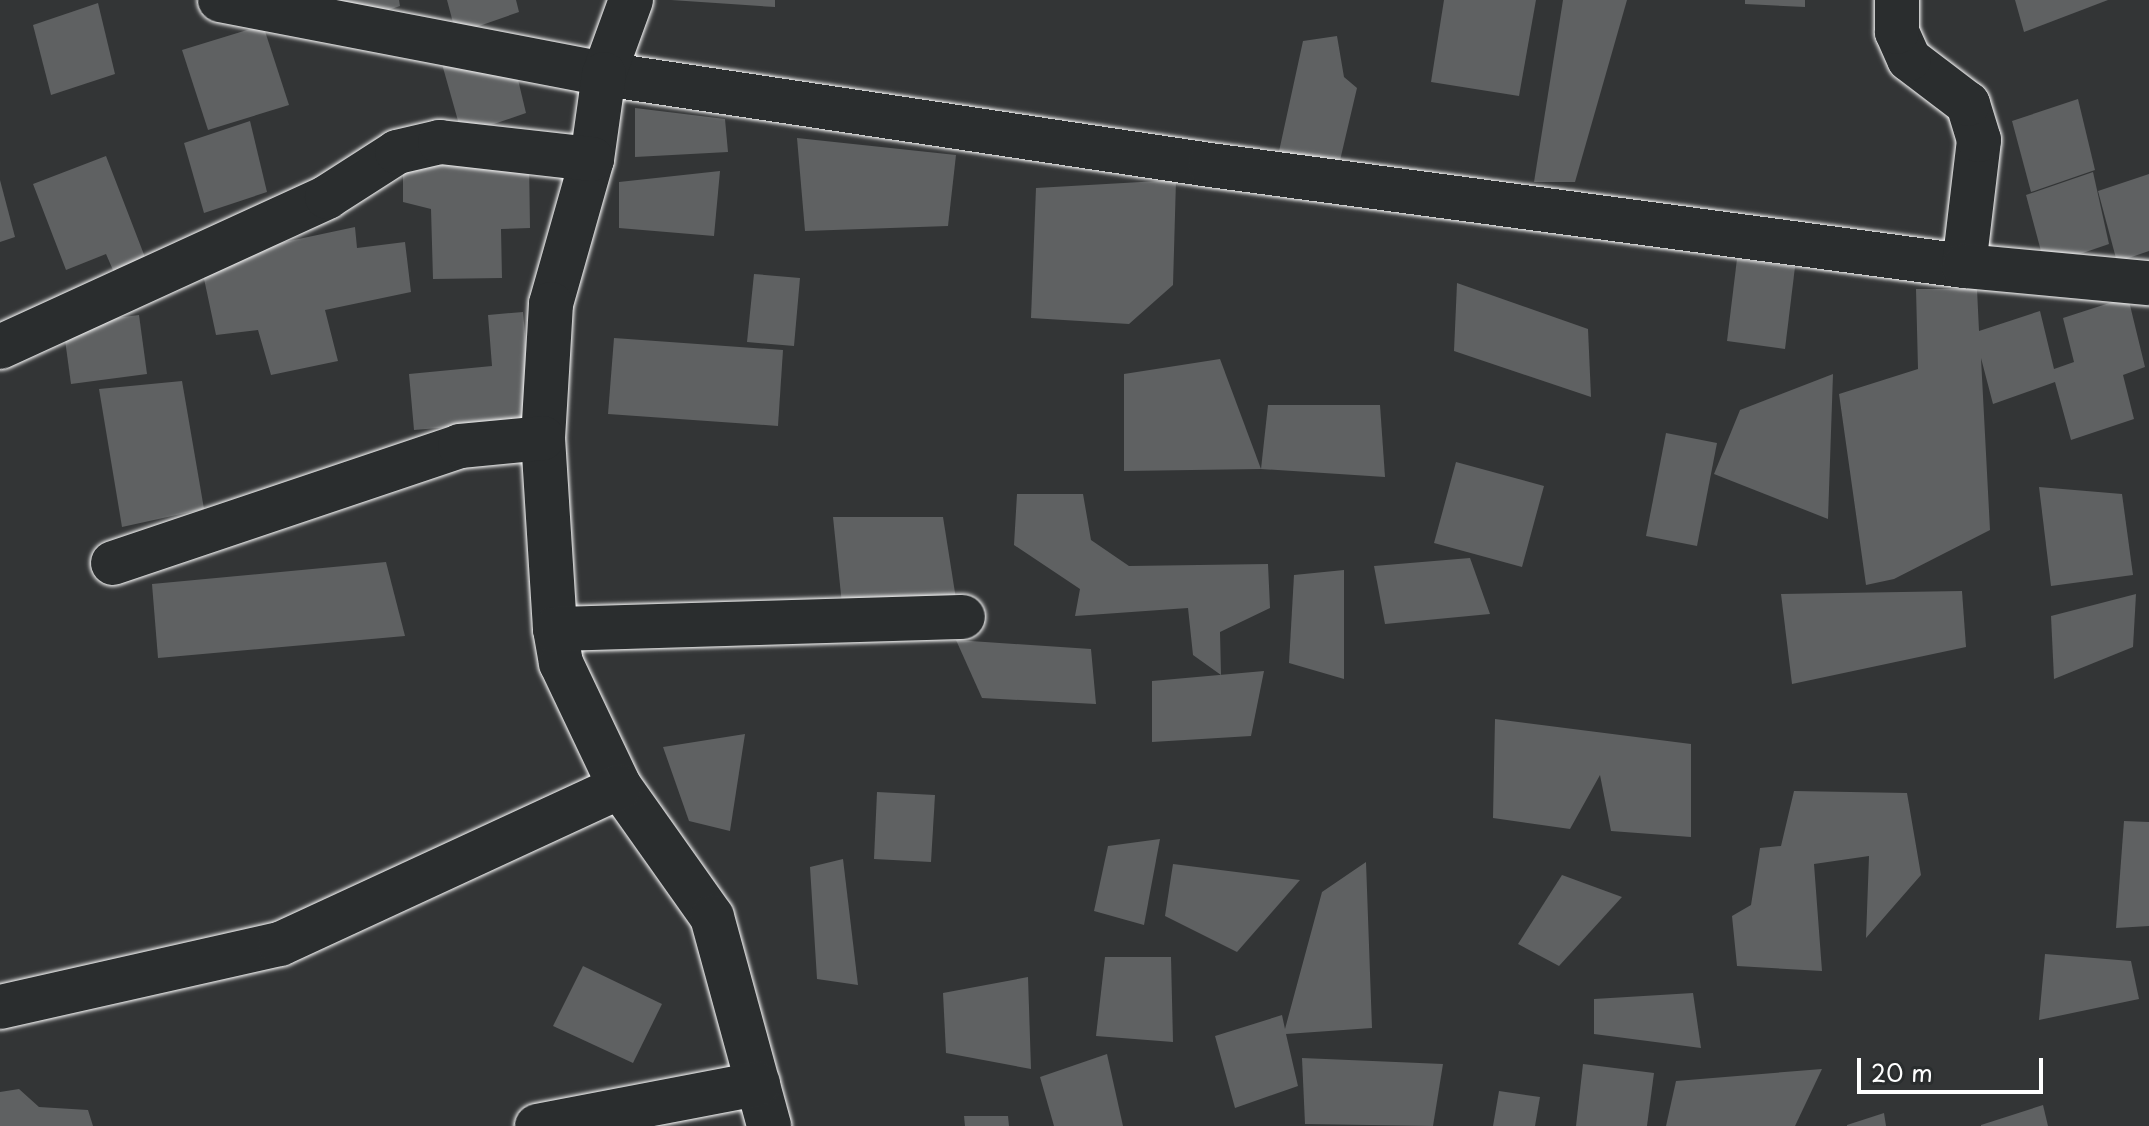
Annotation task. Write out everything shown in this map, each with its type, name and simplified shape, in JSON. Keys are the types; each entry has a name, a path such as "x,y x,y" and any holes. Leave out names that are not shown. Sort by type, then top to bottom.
{"street":[{"path":"220,0 284,6 604,74 1210,165 1964,266 2149,283"},
{"path":"631,0 604,74 592,159 551,304 543,438 555,629 561,663 620,787 712,917 769,1126"},
{"path":"1897,0 1897,32 1909,59 1968,104 1979,140 1964,266"},
{"path":"0,347 327,197 397,152 440,142 592,159"},
{"path":"113,563 460,446 543,438"},
{"path":"555,629 963,617"},
{"path":"0,1007 280,944 620,787"},
{"path":"537,1126 758,1084"}],"building":[{"path":"329,0 399,0 400,6 337,28"},
{"path":"447,0 516,0 519,12 456,34"},
{"path":"671,0 775,0 775,7"},
{"path":"1444,0 1536,0 1519,96 1431,82"},
{"path":"1563,0 1627,0 1575,182 1534,182"},
{"path":"1745,0 1805,0 1805,7 1745,4"},
{"path":"2015,0 2108,0 2024,32"},
{"path":"98,3 115,74 51,95 33,25"},
{"path":"263,25 289,105 208,130 182,50"},
{"path":"1337,36 1344,77 1357,88 1338,169 1278,156 1303,41"},
{"path":"509,42 526,113 462,135 442,64"},
{"path":"2078,99 2095,170 2031,192 2012,121"},
{"path":"635,108 725,119 728,152 635,157"},
{"path":"250,121 267,192 204,213 184,143"},
{"path":"797,138 956,155 948,226 805,231"},
{"path":"106,156 148,265 116,277 106,254 66,270 33,184"},
{"path":"529,160 530,228 501,229 502,278 433,279 431,209 403,202 403,163"},
{"path":"720,171 714,236 619,228 619,182"},
{"path":"2093,172 2109,244 2045,266 2026,195"},
{"path":"2149,174 2149,251 2117,262 2098,191"},
{"path":"0,180 15,237 0,242"},
{"path":"1176,180 1173,285 1129,324 1031,318 1036,188"},
{"path":"355,227 357,248 405,242 411,292 325,310 338,361 271,375 258,330 216,335 200,260"},
{"path":"1737,259 1795,267 1785,349 1727,341"},
{"path":"754,274 800,278 794,346 747,342"},
{"path":"1457,283 1588,329 1591,397 1454,351"},
{"path":"1916,289 1977,289 1979,331 2040,311 2054,369 2074,362 2063,318 2128,297 2145,367 2123,375 2134,419 2071,440 2055,382 1993,404 1981,358 1990,530 1894,579 1866,585 1839,394 1918,369"},
{"path":"523,312 533,420 414,430 409,374 492,366 488,315"},
{"path":"139,315 147,374 71,384 63,325"},
{"path":"614,338 783,350 778,426 608,414"},
{"path":"1220,359 1261,469 1124,471 1124,374"},
{"path":"1833,374 1828,519 1714,474 1740,410"},
{"path":"182,381 204,509 122,527 99,389"},
{"path":"1268,405 1380,405 1385,477 1261,469"},
{"path":"1666,433 1717,443 1697,546 1646,536"},
{"path":"1456,462 1544,486 1522,567 1434,543"},
{"path":"2039,487 2122,494 2133,575 2051,586"},
{"path":"1017,494 1083,494 1091,540 1129,566 1268,564 1270,608 1220,632 1221,675 1193,655 1188,608 1075,616 1080,589 1014,545"},
{"path":"833,517 943,517 956,599 843,614"},
{"path":"1470,558 1490,614 1385,624 1374,566"},
{"path":"386,562 405,636 158,658 152,584"},
{"path":"1344,570 1344,679 1289,663 1294,575"},
{"path":"1962,591 1966,647 1792,684 1781,594"},
{"path":"2136,594 2133,647 2054,679 2051,616"},
{"path":"956,640 1091,649 1096,704 982,698"},
{"path":"1264,671 1251,736 1152,742 1152,681"},
{"path":"1495,719 1691,744 1691,837 1611,831 1600,775 1570,829 1493,818"},
{"path":"745,734 730,831 689,821 663,747"},
{"path":"1794,791 1907,793 1921,875 1866,938 1869,856 1814,864 1822,971 1737,966 1732,916 1751,905 1760,848 1781,846"},
{"path":"877,792 935,795 931,862 874,859"},
{"path":"2124,821 2149,822 2149,926 2116,928"},
{"path":"1160,839 1144,925 1094,911 1108,846"},
{"path":"843,859 858,985 817,979 810,867"},
{"path":"1366,862 1372,1028 1286,1034 1298,1086 1235,1108 1215,1036 1282,1015 1285,1029 1322,892"},
{"path":"1173,864 1300,880 1237,952 1165,916"},
{"path":"1562,875 1622,897 1559,966 1518,944"},
{"path":"2045,954 2131,961 2139,999 2039,1020"},
{"path":"1105,957 1171,957 1173,1042 1096,1036"},
{"path":"583,966 662,1004 633,1063 553,1026"},
{"path":"1028,977 1031,1069 946,1053 943,993"},
{"path":"1693,993 1701,1048 1594,1034 1594,999"},
{"path":"1107,1054 1123,1126 1054,1126 1040,1077"},
{"path":"1302,1058 1443,1064 1433,1126 1305,1124"},
{"path":"1583,1064 1654,1073 1647,1126 1576,1126"},
{"path":"1822,1069 1795,1126 1666,1126 1676,1081"},
{"path":"19,1089 39,1107 88,1110 93,1126 0,1126 0,1092"},
{"path":"1499,1091 1540,1097 1535,1126 1493,1126"},
{"path":"2043,1105 2048,1126 1981,1126 1981,1125"},
{"path":"1884,1113 1886,1126 1847,1126 1847,1125"},
{"path":"964,1116 1008,1116 1009,1126 965,1126"}]}
